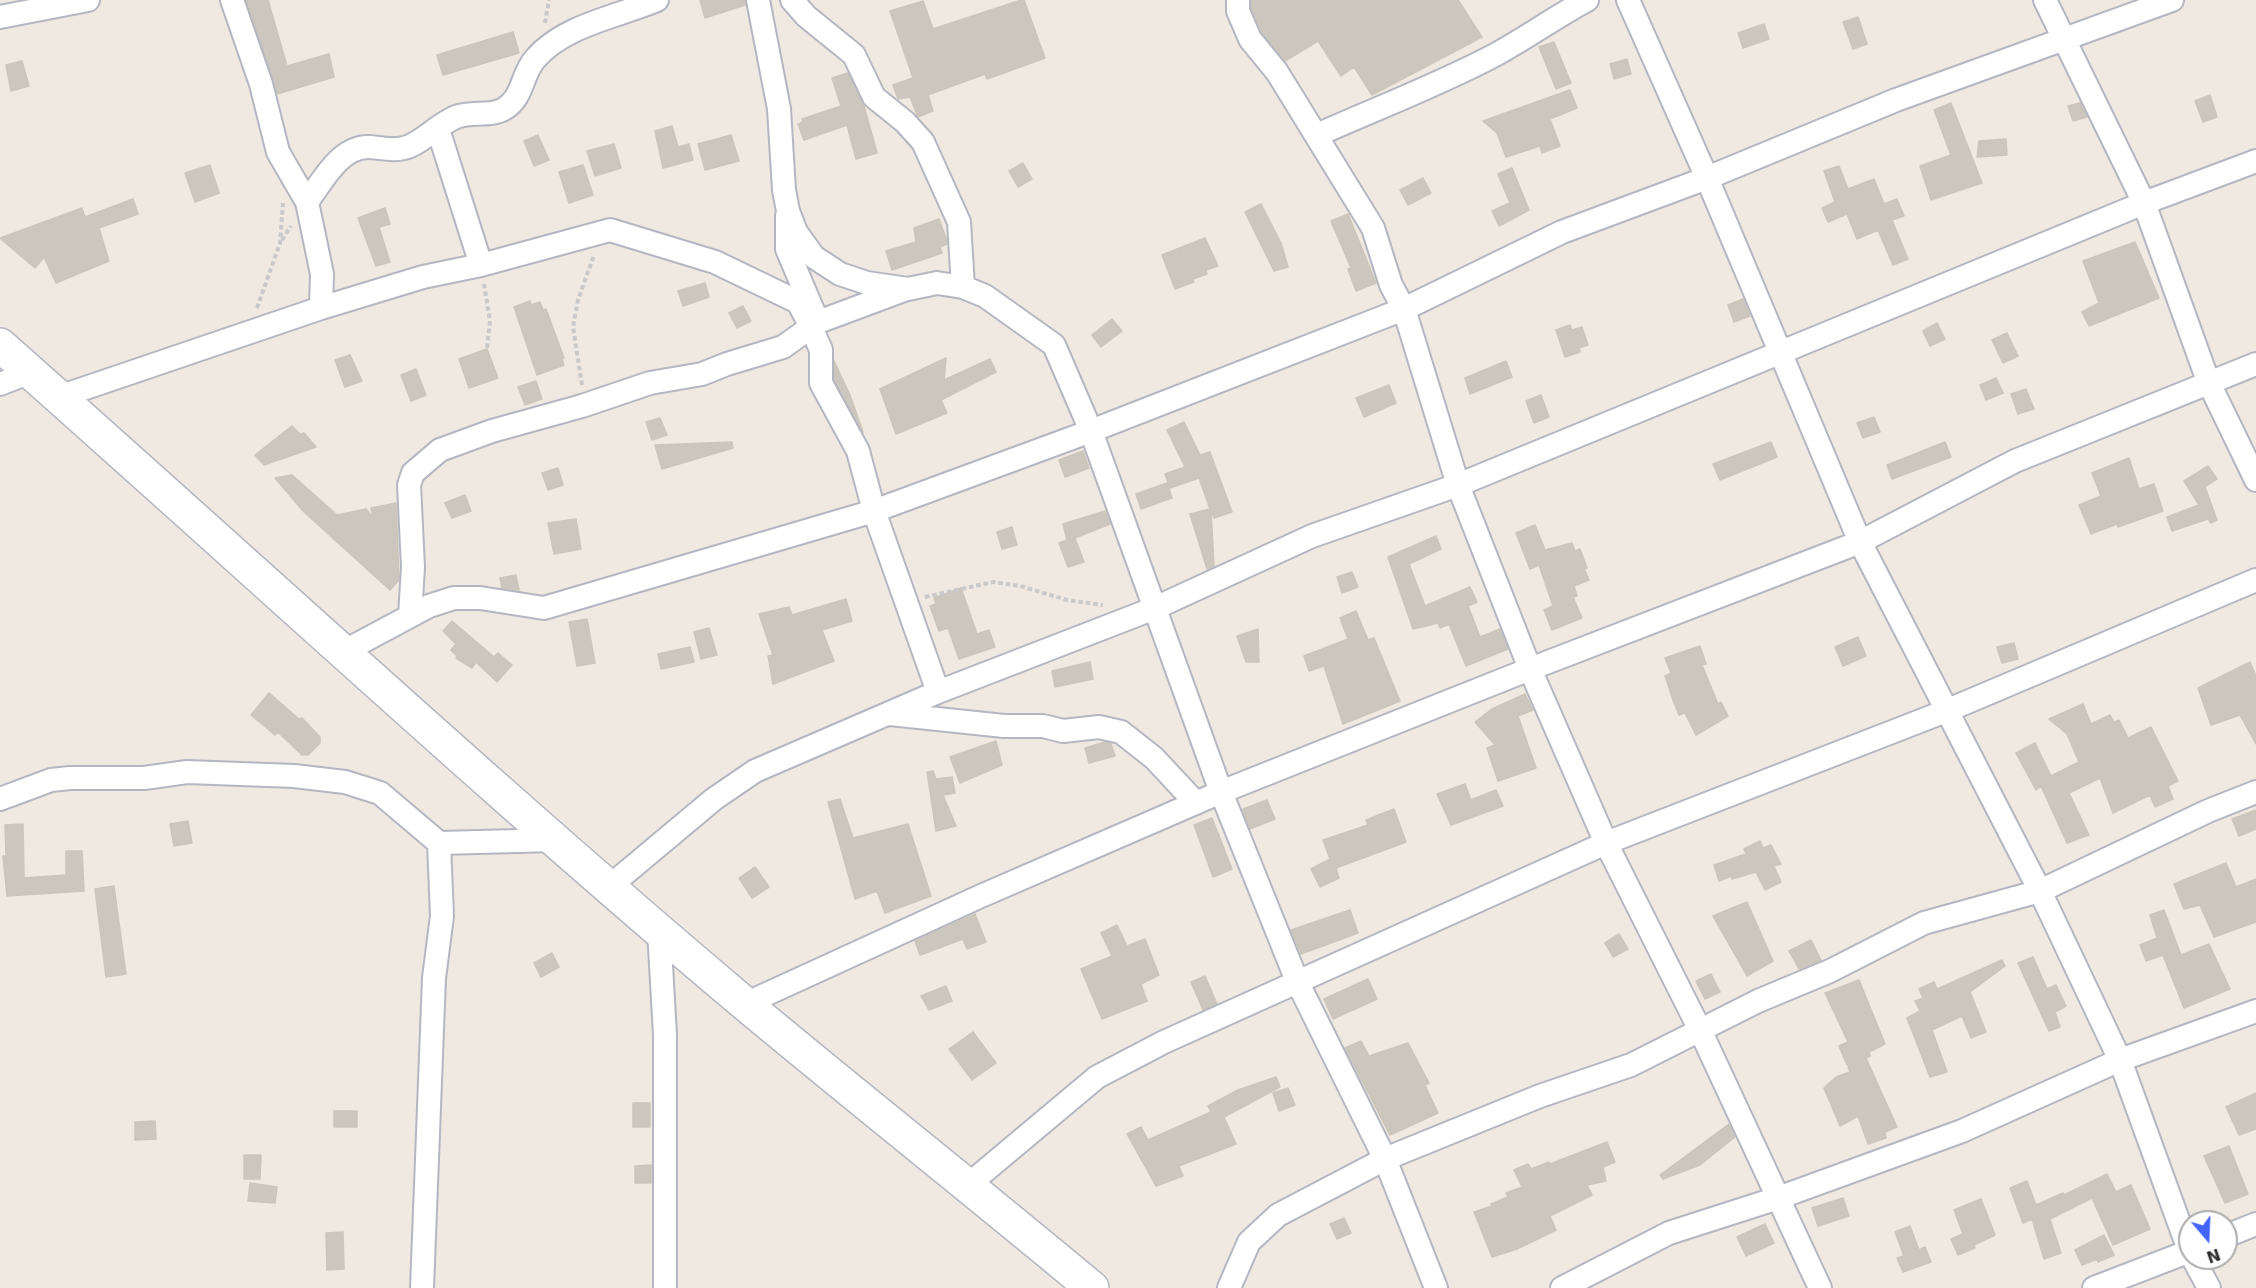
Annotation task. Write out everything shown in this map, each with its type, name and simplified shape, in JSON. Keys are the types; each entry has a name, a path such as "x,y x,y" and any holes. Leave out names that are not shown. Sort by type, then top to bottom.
{"main road":[{"path":"0,345 343,652 659,930 745,1004 1092,1288"}],"street":[{"path":"0,17 88,0"},
{"path":"232,0 261,84 283,163 307,202 322,274 321,308"},
{"path":"307,202 346,154 364,147 399,150 456,117 499,112 508,107 518,94 534,59 543,52 580,28 657,0"},
{"path":"758,0 779,109 784,190 788,211 796,232 814,257 840,274 867,283 908,289"},
{"path":"792,0 806,16 849,49 874,97 904,122 923,142 959,222 963,287"},
{"path":"1238,0 1238,11 1250,39 1277,72 1373,228 1390,285 1404,309 1458,484 1530,669 1606,843 1701,1032 1820,1288"},
{"path":"1317,135 1477,64 1587,0"},
{"path":"2045,0 2144,203 2208,381 2256,480"},
{"path":"343,652 429,606 454,598 480,598 544,608 874,511 1091,431 1404,309 1562,231 1707,178 1896,100 2172,0"},
{"path":"1632,1 1860,542 2040,891 2120,1060 2178,1219"},
{"path":"438,129 481,265"},
{"path":"610,886 714,799 746,777 938,692 1145,612 1312,536 1458,484 2144,203 2256,161"},
{"path":"788,211 787,249 815,325 821,350 821,383 858,451 874,511 938,692"},
{"path":"59,397 321,308 423,278 481,265 610,230 715,262 798,302 815,325"},
{"path":"410,616 413,567 409,486 413,473 440,450 492,430 582,406 650,383 702,374 783,347 815,325 908,289 937,284 963,287 985,296 1054,345 1091,431 1145,612 1297,981 1385,1159 1436,1288"},
{"path":"745,1004 991,892 1221,792 1530,669 1860,542 2015,461 2208,381 2256,364"},
{"path":"0,384 31,372"},
{"path":"968,1185 1097,1077 1164,1042 1606,843 1946,711 2256,580"},
{"path":"890,714 993,725 1043,726 1063,731 1099,727 1121,732 1154,758 1196,803"},
{"path":"0,799 51,780 70,778 144,778 187,772 294,776 345,782 380,794 439,843 557,840"},
{"path":"1229,1288 1249,1242 1278,1215 1385,1159 1540,1096 1631,1065 1701,1032 1758,1001 1830,971 1924,923 2040,891 2208,811 2256,792"},
{"path":"422,1288 434,978 442,916 439,843"},
{"path":"659,930 664,1035 665,1288"},
{"path":"1562,1288 1669,1233 1778,1198 1962,1131 2120,1060 2256,1011"},
{"path":"2238,1231 2256,1224"},
{"path":"2094,1288 2178,1256"},
{"path":"2199,1270 2209,1288"}],"path":[{"path":"243,336 261,300 280,243 283,163"},
{"path":"582,406 583,390 573,327 578,300 590,264 610,230"},
{"path":"481,265 490,321 487,348"},
{"path":"906,602 993,582 1020,586 1067,600 1145,612"}],"building":[{"path":"246,0 268,0 287,66 329,54 334,77 277,94"},
{"path":"700,0 745,0 745,5 705,18"},
{"path":"1024,0 1045,58 987,79 985,74 928,95 933,111 918,117 910,97 898,99 893,85 913,78 890,11 923,1 933,29"},
{"path":"1251,0 1458,0 1482,37 1372,95 1354,67 1341,76 1318,41 1285,61 1262,32 1251,8"},
{"path":"1858,17 1867,44 1853,49 1843,22"},
{"path":"1764,24 1769,39 1743,48 1738,33"},
{"path":"513,32 519,53 443,75 437,55"},
{"path":"1554,42 1571,83 1556,89 1539,47"},
{"path":"1627,59 1631,74 1614,79 1610,64"},
{"path":"22,61 29,86 11,91 6,65"},
{"path":"848,73 864,106 877,153 856,159 847,125 804,140 798,124 803,122 802,119 841,106 832,78"},
{"path":"1570,90 1577,108 1550,119 1560,146 1542,153 1540,146 1506,157 1497,133 1483,121"},
{"path":"2210,95 2217,117 2203,122 2195,101"},
{"path":"1951,103 1982,183 1931,200 1920,166 1951,155 1934,110"},
{"path":"2080,103 2087,117 2073,121 2068,106"},
{"path":"672,126 678,147 689,144 693,160 663,168 655,131"},
{"path":"538,135 549,160 534,166 524,141"},
{"path":"731,135 739,161 705,170 698,144"},
{"path":"2006,139 2007,155 1977,157 1979,141"},
{"path":"614,144 621,168 595,176 587,151"},
{"path":"1023,163 1032,179 1018,187 1009,171"},
{"path":"210,165 219,193 195,202 185,173"},
{"path":"583,165 593,195 569,203 559,172"},
{"path":"1839,166 1848,189 1874,179 1884,204 1897,199 1904,216 1892,220 1908,259 1893,265 1878,230 1857,239 1847,214 1828,222 1822,208 1835,202 1824,171"},
{"path":"1512,168 1529,210 1499,226 1492,211 1510,203 1498,174"},
{"path":"1423,178 1431,193 1408,205 1400,190"},
{"path":"133,199 138,214 99,228 109,261 56,283 44,257 35,268 0,238 82,208 85,217"},
{"path":"1261,204 1281,243 1288,267 1274,271 1245,212"},
{"path":"385,208 390,224 379,227 390,262 376,266 358,218"},
{"path":"1348,214 1376,283 1356,291 1348,269 1351,268 1331,221"},
{"path":"939,219 947,241 947,244 940,247 942,253 892,270 886,251 916,242 914,228"},
{"path":"1205,238 1218,266 1206,270 1207,274 1193,279 1194,282 1175,289 1162,255"},
{"path":"2135,242 2159,298 2089,326 2082,312 2099,303 2083,261"},
{"path":"705,283 709,297 683,306 678,291"},
{"path":"1743,299 1750,316 1734,322 1728,305"},
{"path":"530,301 531,305 540,302 543,310 546,309 564,358 562,359 564,365 537,375 514,307"},
{"path":"743,306 751,321 737,328 729,313"},
{"path":"1112,319 1122,331 1101,347 1092,335"},
{"path":"1937,323 1945,339 1930,346 1923,331"},
{"path":"1570,325 1572,330 1582,327 1588,345 1579,348 1580,352 1565,357 1556,330"},
{"path":"2007,333 2018,356 2003,363 1992,340"},
{"path":"487,349 498,378 469,388 459,359"},
{"path":"350,355 362,381 345,387 335,360"},
{"path":"946,358 944,380 990,359 996,372 941,400 947,413 896,434 880,389"},
{"path":"834,361 850,395 863,432 834,380"},
{"path":"1506,361 1512,377 1470,394 1465,378"},
{"path":"416,369 426,395 411,401 401,375"},
{"path":"1996,378 2003,393 1986,400 1980,385"},
{"path":"536,381 542,399 525,405 518,387"},
{"path":"1389,385 1396,403 1364,417 1356,398"},
{"path":"2026,389 2034,409 2018,414 2011,394"},
{"path":"1541,395 1549,417 1534,423 1526,401"},
{"path":"1874,417 1880,432 1863,438 1857,423"},
{"path":"660,418 667,435 652,440 646,422"},
{"path":"1184,422 1200,455 1210,452 1232,512 1214,518 1211,511 1214,566 1207,569 1190,514 1210,509 1199,478 1170,488 1165,474 1185,467 1167,430"},
{"path":"292,426 300,434 304,433 316,447 264,465 255,455"},
{"path":"732,442 733,448 662,469 655,445"},
{"path":"1771,442 1777,457 1720,480 1713,464"},
{"path":"1945,442 1951,457 1892,479 1887,465"},
{"path":"1083,451 1089,468 1065,477 1059,460"},
{"path":"2129,458 2139,489 2154,484 2163,511 2091,534 2079,505 2101,496 2092,473"},
{"path":"2208,466 2217,479 2205,487 2217,520 2211,523 2208,519 2172,531 2167,517 2199,505 2184,481"},
{"path":"558,468 563,485 548,490 542,473"},
{"path":"292,475 337,515 366,509 373,518 371,508 396,503 399,580 390,590 303,511 275,478"},
{"path":"1167,483 1172,498 1141,509 1136,494"},
{"path":"465,495 471,511 452,518 445,503"},
{"path":"1105,511 1110,524 1075,538 1084,562 1068,567 1059,543 1067,540 1063,524"},
{"path":"576,519 581,549 554,554 548,523"},
{"path":"1535,525 1545,550 1572,543 1575,551 1580,549 1589,580 1574,586 1577,596 1573,597 1582,618 1552,630 1544,610 1553,606 1539,565 1530,569 1516,533"},
{"path":"1012,527 1017,545 1002,549 997,532"},
{"path":"1436,536 1441,549 1409,564 1425,606 1470,587 1477,602 1468,606 1480,637 1500,629 1508,649 1466,666 1449,624 1440,628 1438,623 1413,629 1388,557"},
{"path":"1352,572 1358,587 1342,593 1337,577"},
{"path":"516,575 519,590 502,588 500,578"},
{"path":"961,588 977,634 989,630 995,647 959,659 948,628 939,631 930,606 936,604 934,598"},
{"path":"846,599 852,621 822,630 834,661 773,684 768,656 773,655 759,614 789,607 792,615"},
{"path":"1356,611 1368,640 1374,638 1400,701 1343,724 1324,666 1309,671 1304,656 1348,639 1340,618"},
{"path":"587,619 595,663 577,666 569,622"},
{"path":"452,621 494,657 498,653 512,665 497,682 476,662 472,668 456,658 457,656 451,650 456,644 443,631"},
{"path":"709,628 717,655 701,659 694,632"},
{"path":"1258,629 1259,662 1246,662 1237,636"},
{"path":"1858,637 1866,656 1843,666 1835,647"},
{"path":"2014,643 2018,659 2002,663 1997,647"},
{"path":"1700,646 1706,664 1702,665 1718,704 1721,702 1728,716 1696,735 1685,713 1679,715 1665,676 1671,673 1665,658"},
{"path":"690,647 694,662 661,669 658,654"},
{"path":"1090,662 1093,679 1055,687 1052,671"},
{"path":"2250,662 2256,676 2256,744 2240,715 2211,725 2198,688"},
{"path":"269,693 299,719 302,718 320,737 320,743 308,755 302,755 278,732 275,735 251,715"},
{"path":"1525,694 1533,710 1518,716 1536,768 1498,781 1487,748 1495,745 1475,722 1492,709"},
{"path":"2083,704 2091,724 2110,715 2114,722 2119,720 2128,738 2151,727 2178,781 2168,786 2173,799 2155,807 2150,795 2113,813 2100,778 2069,793 2089,835 2067,843 2041,786 2036,790 2016,753 2035,743 2051,776 2079,762 2067,734 2049,719"},
{"path":"996,741 1002,765 960,783 950,757"},
{"path":"1105,742 1111,744 1115,756 1089,763 1085,748"},
{"path":"933,771 936,779 952,777 955,793 943,795 956,826 936,831 927,772"},
{"path":"1465,784 1471,800 1496,790 1503,806 1451,825 1437,794"},
{"path":"840,799 853,838 908,824 931,896 885,913 877,891 855,899 828,802"},
{"path":"1267,800 1275,819 1250,829 1243,809"},
{"path":"1394,809 1406,842 1336,868 1339,878 1320,887 1311,869 1330,859 1323,840 1368,825 1366,820"},
{"path":"2256,810 2256,829 2239,836 2232,819"},
{"path":"1212,818 1232,869 1213,877 1194,825"},
{"path":"188,821 192,843 174,846 170,824"},
{"path":"23,824 24,878 66,875 66,851 82,851 84,891 7,896 3,856 6,856 5,825"},
{"path":"1760,841 1763,848 1771,845 1781,864 1774,866 1781,882 1765,890 1756,872 1732,879 1731,876 1719,881 1714,865 1746,854 1744,849"},
{"path":"2226,863 2236,887 2256,879 2256,922 2214,937 2200,905 2184,909 2174,884"},
{"path":"755,867 769,887 752,898 739,878"},
{"path":"114,886 126,974 106,977 95,889"},
{"path":"1747,902 1773,961 1747,976 1713,916"},
{"path":"1350,910 1358,933 1301,954 1291,930"},
{"path":"2164,910 2181,955 2209,944 2230,989 2184,1008 2163,955 2146,961 2140,945 2157,938 2150,915"},
{"path":"975,914 986,942 967,949 963,939 920,955 915,941"},
{"path":"1117,925 1127,946 1145,939 1159,975 1141,984 1147,1001 1102,1019 1081,969 1112,956 1101,933"},
{"path":"1619,934 1628,949 1613,957 1605,943"},
{"path":"1811,940 1821,960 1799,969 1789,951"},
{"path":"552,953 559,967 541,977 534,963"},
{"path":"2033,957 2047,989 2056,985 2066,1006 2055,1012 2060,1027 2049,1031 2018,963"},
{"path":"2002,960 2005,966 1970,992 1986,1032 1971,1038 1962,1016 1932,1030 1947,1072 1930,1077 1907,1018 1920,1011 1915,1001 1923,998 1919,989 1934,982 1937,989"},
{"path":"1711,974 1720,992 1705,999 1696,981"},
{"path":"1205,976 1217,1004 1203,1010 1191,982"},
{"path":"1368,979 1377,999 1333,1019 1324,999"},
{"path":"1859,980 1885,1044 1869,1052 1870,1056 1866,1058 1897,1127 1885,1132 1886,1138 1868,1144 1858,1116 1840,1126 1824,1088 1836,1077 1850,1072 1848,1067 1851,1064 1847,1065 1839,1046 1848,1042 1825,993"},
{"path":"946,986 952,1001 929,1010 921,996"},
{"path":"973,1032 996,1063 972,1080 949,1049"},
{"path":"1361,1041 1369,1056 1408,1043 1429,1083 1425,1085 1438,1113 1390,1135 1345,1048"},
{"path":"1276,1077 1280,1087 1224,1117 1236,1144 1179,1166 1183,1176 1156,1186 1127,1134 1141,1127 1148,1140 1211,1112 1208,1106 1238,1090"},
{"path":"1288,1088 1295,1105 1279,1111 1273,1093"},
{"path":"2256,1093 2256,1129 2239,1135 2226,1107"},
{"path":"633,1103 650,1103 650,1127 633,1127"},
{"path":"334,1111 357,1111 357,1127 334,1127"},
{"path":"155,1121 156,1139 135,1140 135,1122"},
{"path":"1729,1124 1735,1137 1700,1165 1663,1179 1660,1175"},
{"path":"1607,1142 1615,1162 1603,1167 1606,1181 1587,1185 1592,1195 1550,1216 1556,1230 1517,1249 1492,1257 1474,1212 1492,1206 1491,1204 1508,1197 1506,1193 1522,1187 1514,1170 1528,1164 1531,1169 1549,1162 1550,1164"},
{"path":"2229,1146 2248,1194 2225,1203 2204,1156"},
{"path":"244,1155 261,1155 260,1179 244,1179"},
{"path":"651,1165 651,1183 635,1183 635,1166"},
{"path":"2107,1174 2116,1192 2131,1185 2150,1229 2113,1245 2092,1198 2050,1219 2061,1253 2044,1259 2032,1219 2023,1223 2010,1188 2027,1181 2036,1205 2063,1193 2064,1195"},
{"path":"250,1183 277,1187 275,1203 248,1201"},
{"path":"1843,1198 1849,1216 1818,1226 1812,1208"},
{"path":"1981,1199 1995,1235 1974,1245 1975,1248 1958,1255 1951,1239 1963,1234 1954,1210"},
{"path":"1344,1218 1351,1233 1337,1239 1330,1224"},
{"path":"1765,1224 1774,1243 1746,1256 1737,1237"},
{"path":"1910,1226 1919,1250 1925,1247 1931,1262 1903,1272 1897,1258 1904,1256 1895,1232"},
{"path":"343,1232 344,1269 327,1270 326,1233"},
{"path":"2104,1235 2114,1255 2098,1262 2097,1259 2082,1265 2075,1250"}]}
